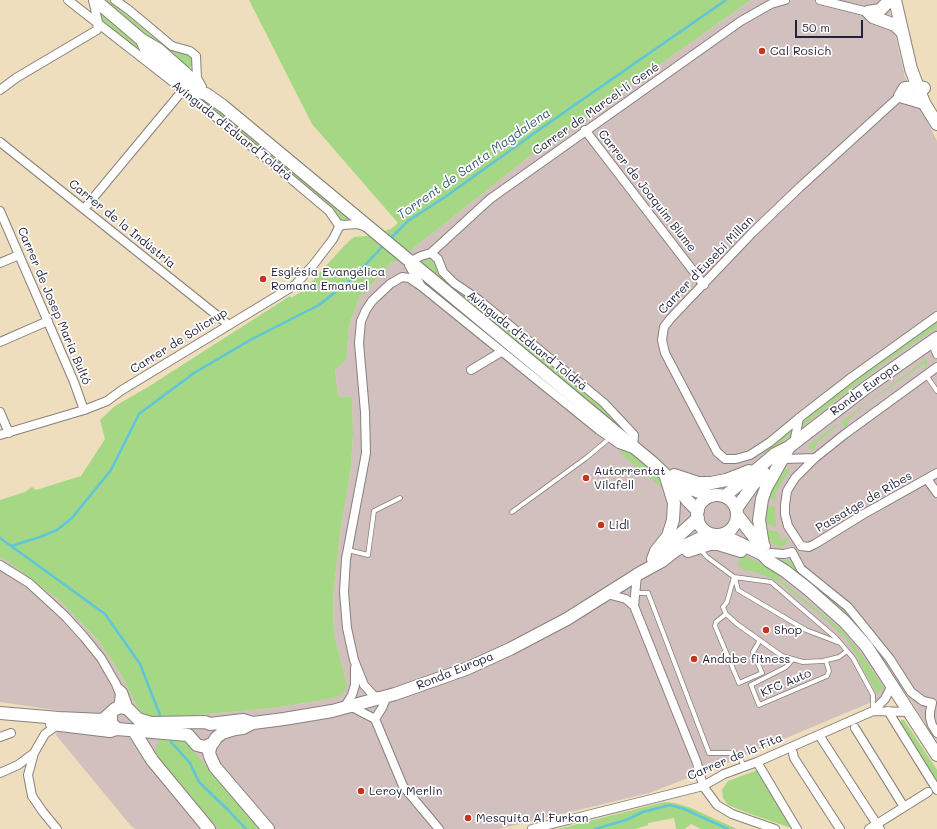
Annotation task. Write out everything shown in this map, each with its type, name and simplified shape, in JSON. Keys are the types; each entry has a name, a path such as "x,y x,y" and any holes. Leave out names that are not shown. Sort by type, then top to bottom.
{"street":[{"name":"Avinguda d'Eduard Toldrà","path":"68,0 98,22 291,179 329,211 338,224 343,225"},
{"name":"Avinguda d'Eduard Toldrà","path":"94,0 98,22"},
{"name":"Avinguda d'Eduard Toldrà","path":"94,0 142,40 192,72 204,91 635,449 681,482 694,490 711,496"},
{"path":"115,0 172,46 190,51 196,56 192,72 183,77 177,73 171,72"},
{"name":"Carrer de Marcel·lí Gené","path":"431,253 490,199 586,130 741,20 770,4 785,0"},
{"path":"820,0 868,12 880,10 890,0"},
{"path":"895,0 911,69 921,88 937,112"},
{"path":"902,0 924,103 937,124"},
{"path":"868,12 873,17 895,25 902,32"},
{"path":"0,90 16,78 97,30 98,22"},
{"name":"Avinguda d'Eduard Toldrà","path":"142,40 146,49 153,58 195,91 204,91"},
{"path":"902,92 911,69"},
{"path":"902,92 921,88"},
{"path":"84,209 182,90"},
{"path":"902,92 924,103"},
{"name":"Carrer d'Eusebi Millan","path":"756,451 750,455 736,459 725,459 717,452 665,353 662,340 664,327 752,234 902,92"},
{"name":"Carrer de Joaquim Blume","path":"586,130 704,284"},
{"name":"Carrer de la Indústria","path":"0,142 229,325"},
{"name":"Carrer de Josep Maria Bultó","path":"0,211 74,382 84,410"},
{"path":"343,225 358,224 370,228"},
{"name":"Carrer de Solicrup","path":"0,435 84,410 107,401 122,390 294,285 314,264 333,239 339,228 343,225"},
{"name":"Avinguda d'Eduard Toldrà","path":"431,253 438,259 443,272 454,283 479,300 604,403 634,436 635,449"},
{"path":"406,259 431,253"},
{"path":"0,264 19,255"},
{"name":"Avinguda d'Eduard Toldrà","path":"406,259 421,286 501,352 610,438 619,444 635,449"},
{"path":"421,286 409,278 402,277 390,284 372,301 361,322 359,343 365,412 366,453 346,559 344,592 347,628 354,660 356,685 347,707 363,712 375,720 404,786 439,829"},
{"name":"Ronda Europa","path":"756,451 770,442 852,376 937,316"},
{"path":"0,342 48,322"},
{"path":"935,339 937,354"},
{"name":"Ronda Europa","path":"724,496 753,474 757,468 775,454 792,445 867,386 935,339"},
{"path":"471,370 501,352"},
{"name":"Ronda Europa","path":"801,546 786,520 785,504 787,491 795,478 815,458 937,367"},
{"path":"0,412 9,433"},
{"name":"Ronda Europa","path":"768,553 759,520 762,498 766,488 792,445 799,418"},
{"path":"815,458 777,460 757,479 737,513 736,522 732,529 722,535 716,536 709,534 701,528 698,514 703,501 711,496 717,495 724,496 732,502 737,513 768,553 785,571 845,622 867,647 937,755"},
{"path":"757,468 726,480 711,483 698,483 670,475 674,503 673,520 668,536 656,551 657,560 710,544 718,544 739,550 763,560 768,553"},
{"name":"Passatge de Ribes","path":"801,546 815,544 862,515 937,473"},
{"name":"Avinguda d'Eduard Toldrà","path":"670,475 698,514"},
{"path":"928,479 937,493"},
{"name":"Ronda Europa","path":"657,560 698,514"},
{"name":"Ronda Europa","path":"214,742 222,733 243,728 253,723 306,716 347,707 385,697 466,669 510,649 567,619 638,574 657,560 709,534"},
{"path":"722,535 762,554 784,554 792,552 801,546"},
{"path":"792,552 801,569 848,607 890,659 911,692 923,701 934,702 930,712 932,725 937,733"},
{"path":"0,565 29,583 65,616 101,658 117,685 123,692 128,703 123,712 111,723 126,730 209,829"},
{"path":"634,606 638,574"},
{"path":"607,594 626,599 634,606 697,763 703,786 717,805 732,814 775,829"},
{"path":"890,659 900,699"},
{"path":"354,660 364,685 374,696 385,697 382,708 375,720"},
{"name":"Carrer de la Fita","path":"532,829 703,786 724,774 757,762 873,710 885,699 892,685"},
{"name":"Carrer de la Fita","path":"873,710 909,712"},
{"path":"869,829 878,827 904,808 933,791 888,711"},
{"path":"0,713 103,720 123,712"},
{"path":"123,712 132,723 126,730"},
{"name":"Ronda Europa","path":"123,712 151,723 205,724 243,720 253,723"},
{"path":"21,715 56,726 110,731 126,730 188,735 197,745 202,747 207,747 214,742"},
{"path":"193,740 193,730 197,725 205,724 216,730 214,742 209,752 215,767 268,829"},
{"path":"56,726 45,734 34,753 28,775 32,796 57,829"},
{"path":"855,728 904,808"},
{"path":"0,737 11,733"},
{"path":"819,735 878,827"},
{"path":"0,772 18,765 34,753"},
{"path":"793,754 794,758 840,829"},
{"path":"757,762 797,829"}],"lane":[{"path":"926,374 937,391"},
{"path":"512,512 610,438"},
{"path":"347,550 368,555 374,511 400,498"},
{"path":"698,548 707,557 734,577 771,582 842,644 853,658 873,695 873,710"},
{"path":"734,577 723,607 726,614 737,624 782,656 803,662 826,661 839,657 847,651"},
{"path":"734,577 738,590 806,630 842,644"},
{"path":"636,593 648,593 709,753 735,752 739,755 744,767"},
{"path":"726,614 716,622 715,626 739,683 762,673 753,652 760,640"},
{"name":"KFC Auto","path":"793,659 786,667 751,685 759,705 827,676 829,671 826,661"}],"shaded area":[{"path":"751,0 887,0 905,77 937,141 937,741 903,689 719,766 649,793 499,829 136,829 131,826 56,735 61,711 0,702 0,557 59,600 98,640 122,676 135,703 144,716 185,716 273,708 324,700 347,685 334,634 333,597 340,533 351,468 353,434 352,397 338,396 335,368 346,360 349,326 359,298 392,262 400,261 415,247 521,163"}],"green space":[{"path":"104,0 109,0 164,46 189,54 193,58 194,62 191,67 187,68"},
{"path":"249,0 751,0 521,163 415,247 400,261 392,262 359,298 349,326 346,360 335,369 338,396 352,397 353,434 351,468 340,533 333,597 334,634 347,685 343,695 324,700 273,708 185,716 144,716 135,703 122,676 98,640 59,600 0,557 0,500 25,492 32,487 36,490 81,476 105,439 100,420 115,406 148,387 290,296 291,298 304,290 354,237 366,236 391,229 398,223 312,124"},
{"path":"99,10 154,61 207,101 356,222 340,221 184,88 100,20"},
{"path":"422,259 431,260 436,264 478,303 601,405 629,436 421,265"},
{"path":"420,275 615,439 423,285"},
{"path":"937,322 937,327 880,366 800,428 801,422 845,387"},
{"path":"927,360 927,364 925,370 925,363 866,404 849,419 848,426 846,428 841,422"},
{"path":"837,424 838,425 816,444 815,449 810,449 808,446"},
{"path":"793,427 792,434 766,454 764,453"},
{"path":"623,450 634,454 654,469 664,486 662,488 619,452"},
{"path":"789,468 790,471 776,493 775,500 769,498 772,490 785,470"},
{"path":"767,505 775,507 776,527 765,523"},
{"path":"765,529 777,531 782,541 786,537 788,540 786,544 782,547 771,543"},
{"path":"741,554 762,564 780,576 778,578 843,631 864,658 883,687 881,691 878,693 875,690 848,641 826,620 777,580 745,570 738,566"},
{"path":"782,560 792,561 864,629 885,656 889,671 815,589"},
{"path":"901,720 904,720 937,770 937,783 901,723"},
{"path":"161,739 184,740 259,829 219,829 156,755 156,747"},
{"path":"758,770 791,828 728,805 723,798 722,790 728,781"},
{"path":"664,802 675,803 691,808 737,829 701,829 691,824 685,829 676,829 674,818 648,823 648,825 635,829 558,829"}],"waterway":[{"name":"Torrent de Santa Magdalena","path":"389,240 408,221 445,197 726,0"},
{"name":"Torrent de Santa Magdalena","path":"11,546 57,530 72,518 111,470 139,414 194,373 252,339 319,305 352,279 384,245"},
{"path":"0,538 105,614 140,664 160,715"},
{"path":"171,742 190,763 199,782 246,829"},
{"path":"595,829 626,820 643,812 670,805 684,809 728,829"}],"place":[{"name":"Cal Rosich","path":"762,51"},
{"name":"Església Evangèlica Romana Emanuel","path":"263,279"},
{"name":"Autorrentat Vilafell","path":"586,478"},
{"name":"Lidl","path":"601,525"},
{"name":"Shop","path":"766,630"},
{"name":"Andabe fitness","path":"694,659"},
{"name":"Leroy Merlin","path":"361,791"},
{"name":"Mesquita Al Furkan","path":"468,818"}]}
